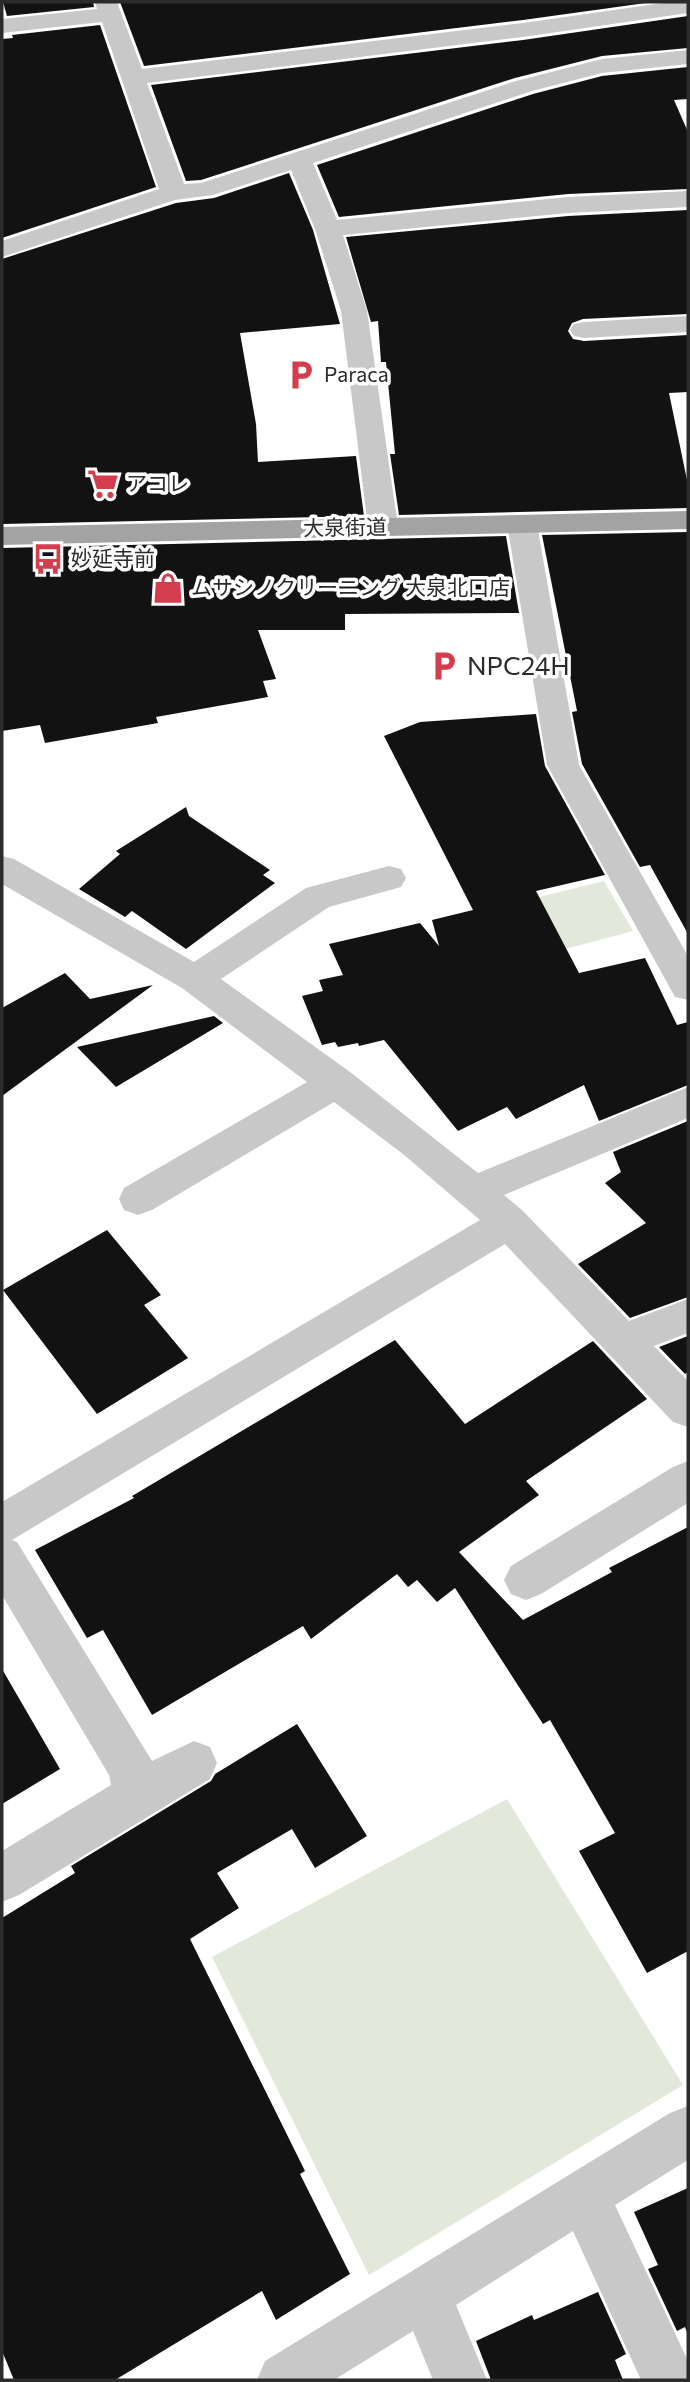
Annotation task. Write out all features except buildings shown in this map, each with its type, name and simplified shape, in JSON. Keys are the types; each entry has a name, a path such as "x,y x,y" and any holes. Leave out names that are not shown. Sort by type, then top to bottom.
{"main road":[{"name":"大泉街道","path":"2,536 688,520"}],"street":[{"path":"134,77 688,6"},
{"path":"2,26 108,8 172,187"},
{"path":"509,8 602,66"},
{"path":"2,249 172,187 204,190 524,86 602,66 688,57"},
{"path":"300,160 328,229 354,311 383,527"},
{"path":"328,229 568,205 688,199"},
{"path":"584,330 688,324"},
{"path":"522,524 563,765 688,986"},
{"path":"2,868 195,979 337,1082 475,1191 509,1222 625,1340 688,1409"},
{"path":"195,979 318,897 390,878"},
{"path":"138,1199 337,1082"},
{"path":"475,1191 688,1102"},
{"path":"2,1524 509,1222"},
{"path":"625,1340 688,1316"},
{"path":"526,1580 688,1480"},
{"path":"2,1556 132,1769 135,1796"},
{"path":"2,1878 194,1763"},
{"path":"284,2380 688,2131"},
{"path":"583,2194 669,2380"},
{"path":"424,2293 460,2380"}],"shaded area":[{"path":"604,881 633,931 501,966 474,913"},
{"path":"507,1799 683,2085 369,2275 212,1957"}],"place":[{"name":"Paraca","path":"301,375"},
{"name":"アコレ","path":"103,484"},
{"name":"妙延寺前","path":"48,559"},
{"name":"ムサシノクリーニング 大泉北口店","path":"168,588"},
{"name":"NPC24H","path":"444,666"}]}
